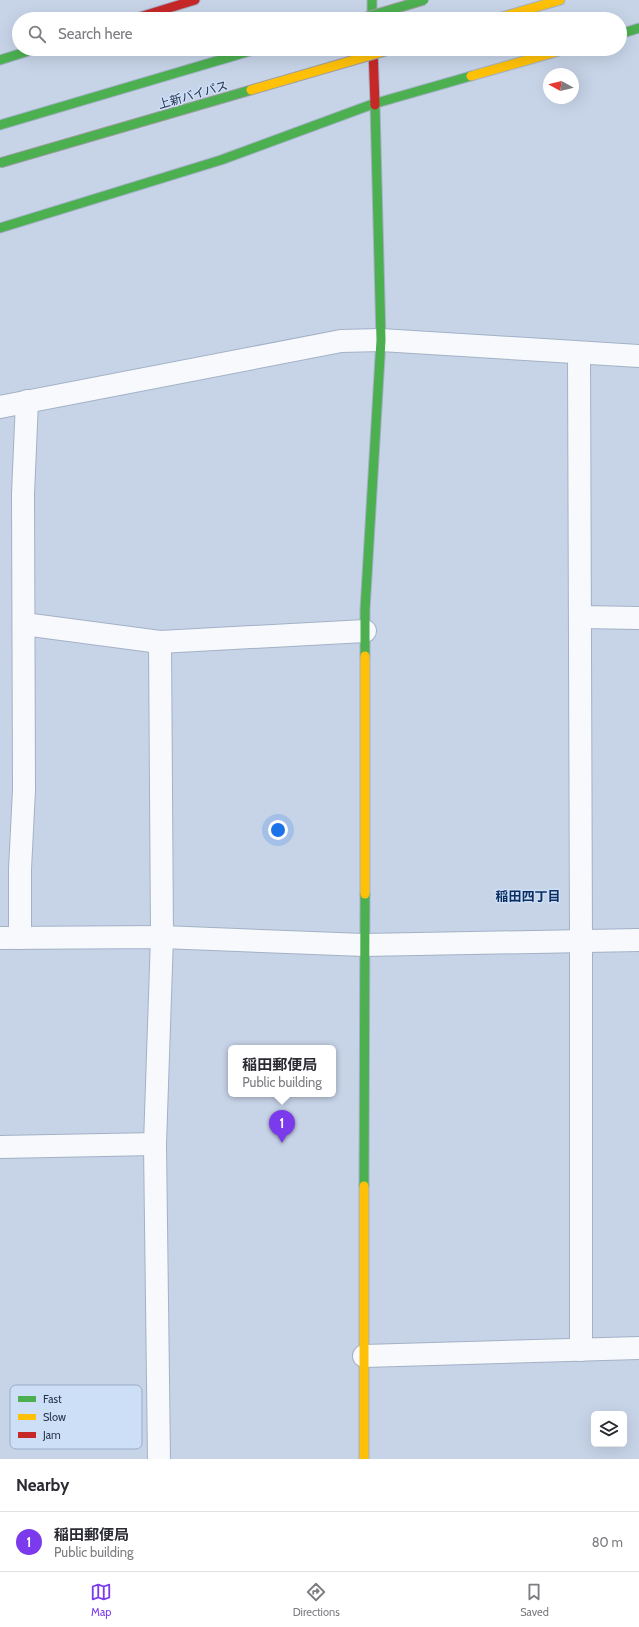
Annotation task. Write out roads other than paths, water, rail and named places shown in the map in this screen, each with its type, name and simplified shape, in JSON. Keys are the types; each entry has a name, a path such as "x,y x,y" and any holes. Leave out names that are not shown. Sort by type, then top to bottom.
{"main road":[{"path":"156,12 195,0"},
{"path":"372,0 372,12"},
{"path":"384,12 424,0"},
{"path":"519,12 560,0"},
{"path":"627,32 639,28"},
{"path":"0,60 13,56"},
{"path":"0,125 233,56"},
{"name":"上新バイパス","path":"0,163 368,56"},
{"path":"364,1459 365,631 381,340 372,56"},
{"path":"0,228 221,160 373,104 541,56"}],"street":[{"path":"0,408 27,401 341,340 381,340 639,356"},
{"path":"579,353 581,941 580,1350"},
{"path":"27,401 24,494 24,790 20,869 10,938 162,937 364,945 639,940"},
{"path":"580,617 639,618"},
{"path":"24,624 160,642 365,631"},
{"path":"159,1459 155,1144 162,937 160,642"},
{"path":"0,1147 155,1144"},
{"path":"364,1356 639,1348"}],"place":[{"name":"稲田郵便局","path":"282,1143"}],"district":[{"name":"稲田四丁目","path":"528,896"}]}
